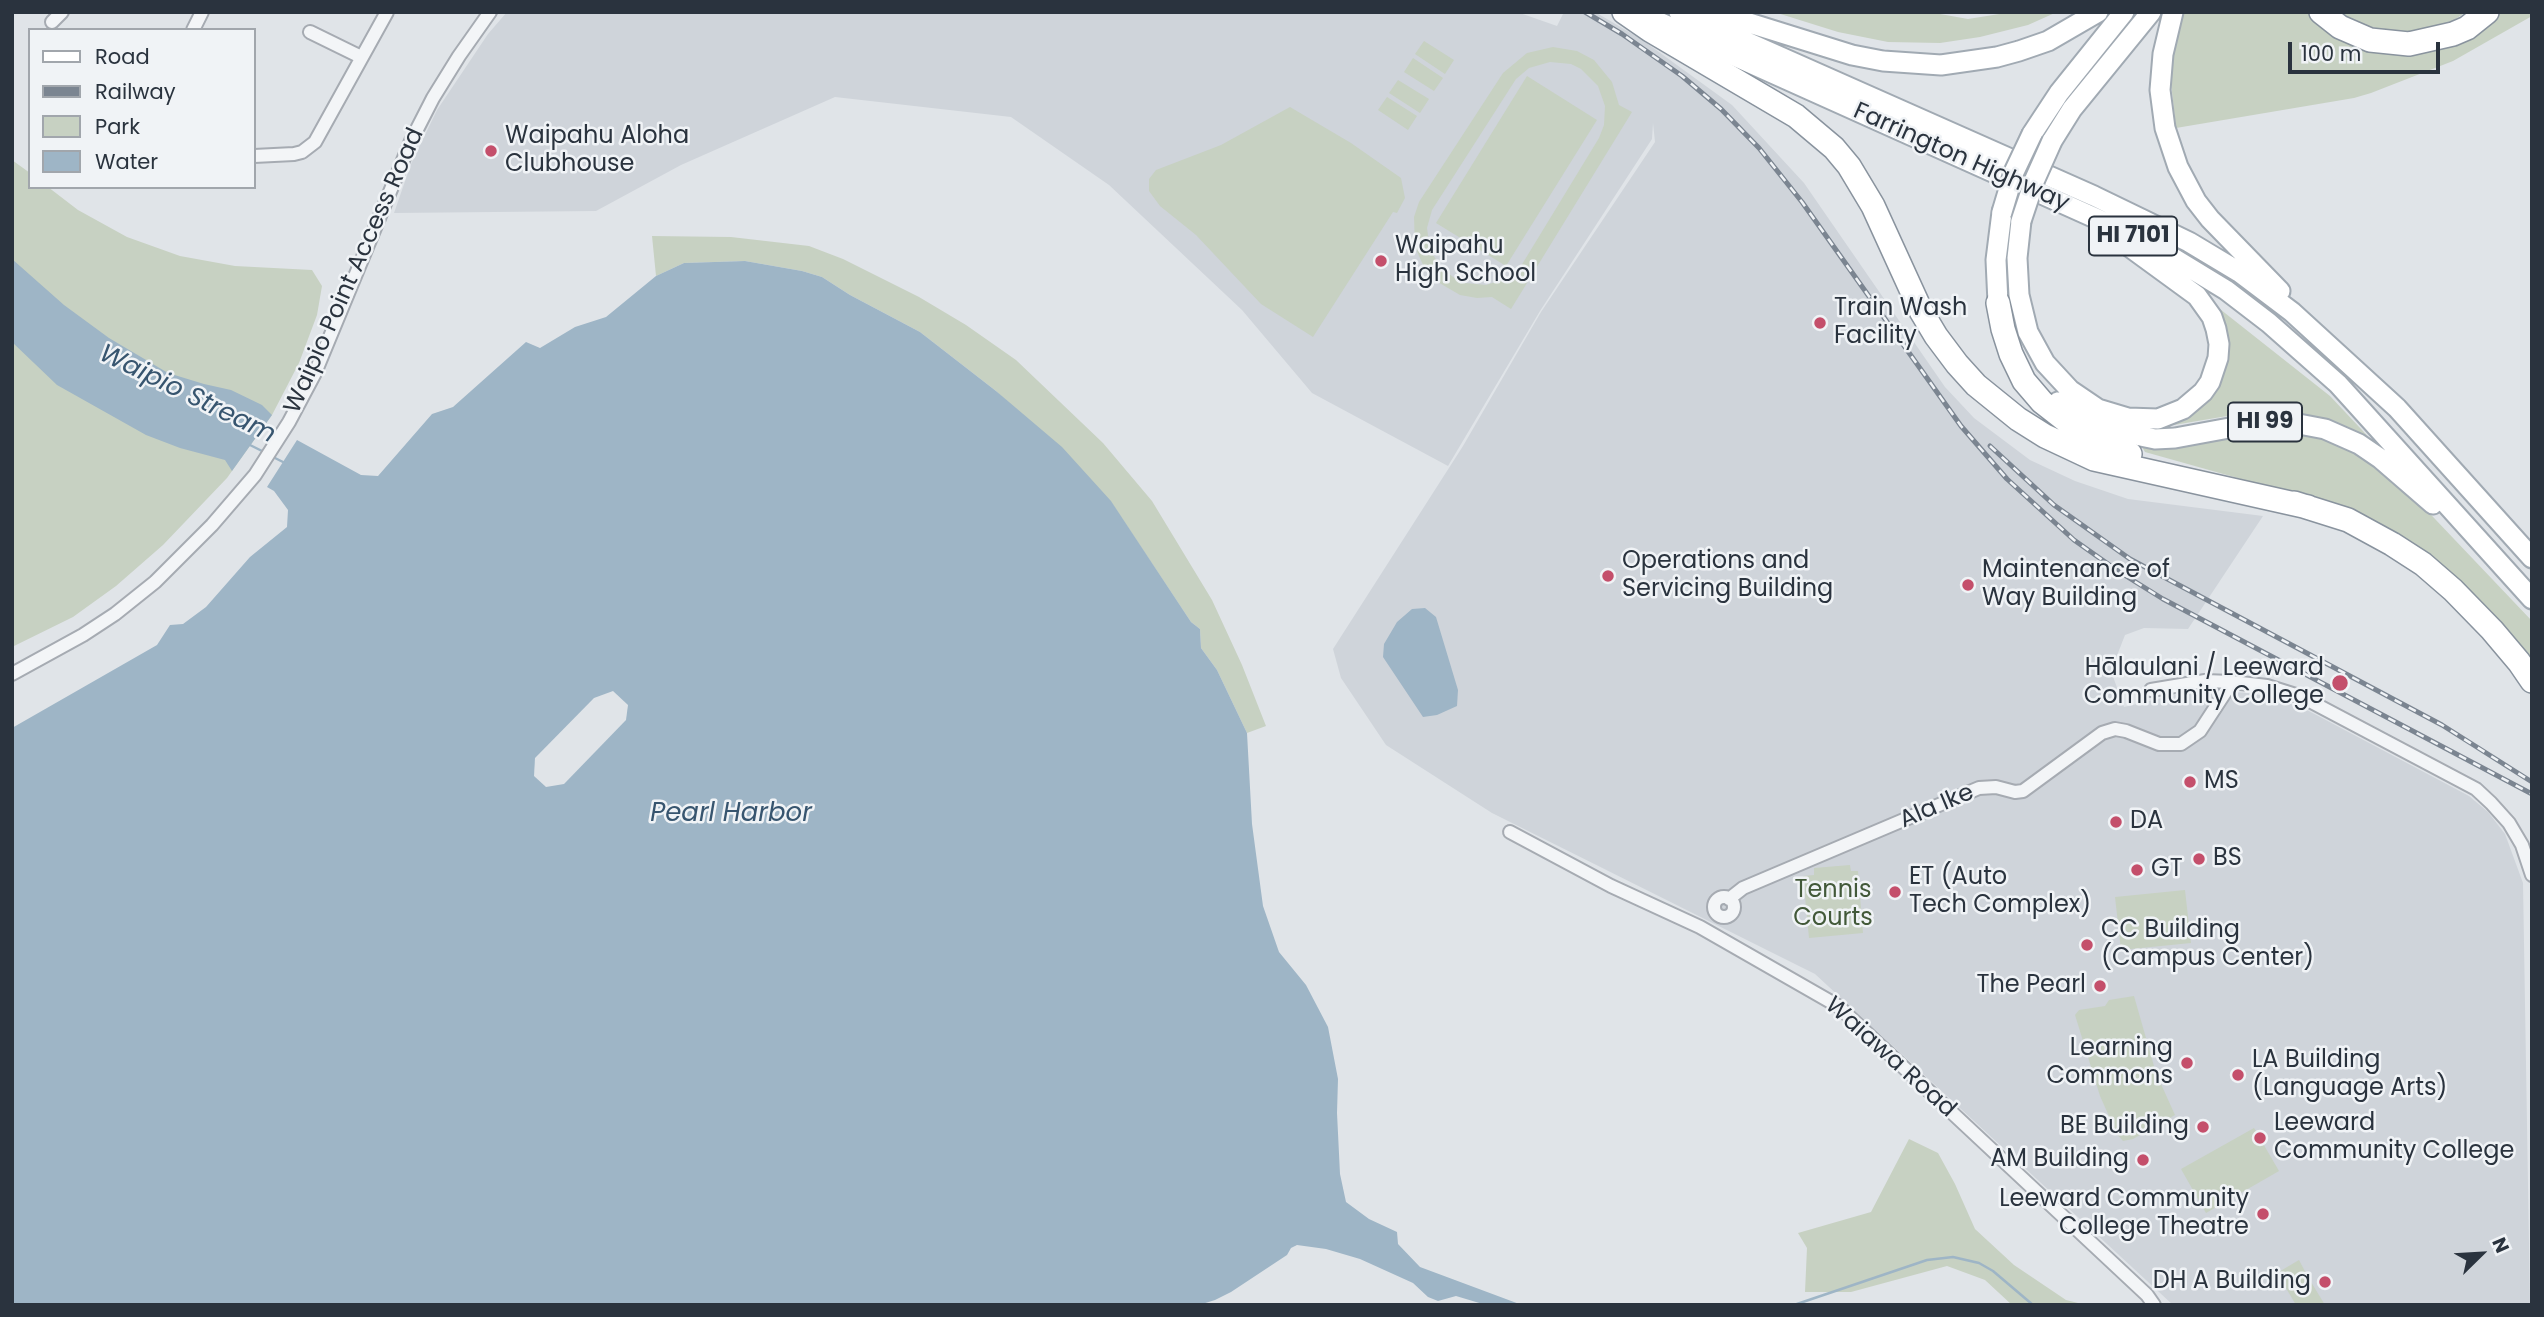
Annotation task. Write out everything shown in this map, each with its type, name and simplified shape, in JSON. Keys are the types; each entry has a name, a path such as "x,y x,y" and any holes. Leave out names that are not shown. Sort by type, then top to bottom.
{"highway":[{"path":"1624,12 1796,116 1834,148 1849,166 1874,206 1921,311 1936,336 1976,385 2018,419 2045,436 2094,459 2308,507"},
{"path":"2321,12 2340,27 2362,37 2409,44 2453,34 2467,28 2487,12"},
{"path":"1998,303 2007,342 2024,381 2042,402 2072,428 2117,450 2348,520 2392,544 2423,564 2453,590 2519,662 2532,681"}],"main road":[{"name":"Farrington Highway","path":"1637,12 2038,191 2162,251 2226,290 2269,323 2338,384 2532,602"},
{"name":"Farrington Highway","path":"1679,12 2000,153 2189,242 2239,272 2292,312 2398,408 2532,558"},
{"path":"1714,12 1852,55 1883,61 1941,65 2019,51 2048,41 2098,12"},
{"name":"HI 99","path":"2124,12 2059,93 2032,134 2014,172 2002,212 1996,260 1998,303 2006,329 2029,372 2051,396 2085,420 2120,433 2155,439 2283,421 2325,429 2359,444 2432,503 2532,602"},
{"path":"2038,191 2120,240 2197,296 2212,317 2219,344 2216,370 2203,392 2183,409 2158,419 2144,420 2116,416 2083,400 2057,378 2035,346 2022,316 2018,295 2017,258 2021,221 2035,179 2052,141 2072,109 2151,12"},
{"path":"2173,12 2163,54 2160,90 2168,138 2196,201 2226,236 2279,290 2333,338 2398,408"}],"street":[{"path":"194,28 202,12"},
{"path":"256,156 286,155 302,152 309,147 320,134 387,12"},
{"name":"Waipio Point Access Road","path":"12,674 83,635 155,582 212,525 255,475 289,422 320,362 411,141 440,86 490,12"},
{"path":"310,32 361,57"},
{"path":"2151,690 2205,681 2232,682 2267,686 2302,697 2476,789 2509,823 2522,845 2532,875"},
{"name":"Ala Ike","path":"1729,899 1743,888 1979,788 1996,787 2015,792 2023,791 2102,733 2115,729 2159,744 2181,744 2200,731 2232,682"},
{"name":"Waiawa Road","path":"1510,832 1611,886 1700,927 1838,1006 2137,1286 2154,1305"}],"shaded area":[{"path":"507,12 1517,12 1557,26 1564,12 1595,12 1641,39 1732,105 1804,183 1945,387 1974,418 2030,460 2075,481 2128,499 2263,516 2188,629 2144,628 2125,635 2111,671 2124,707 2196,690 2248,693 2275,698 2307,710 2469,796 2488,812 2505,834 2523,883 2530,1305 2173,1305 1815,974 1492,813 1386,745 1341,678 1333,649 1463,446 1541,312 1655,142 1653,123 1652,139 1540,311 1448,466 1312,393 1242,310 1109,185 1011,117 835,97 681,165 596,211 394,213 411,164 437,110 488,34"}],"green space":[{"path":"1774,12 1929,12 1968,19 2012,12 2057,12 2028,25 1980,37 1940,43 1888,42 1838,32"},
{"path":"2179,12 2308,12 2361,45 2484,24 2499,12 2532,12 2532,16 2453,61 2371,93 2176,128 2170,74 2173,31"},
{"path":"2337,12 2466,12 2445,26 2400,33 2357,24"},
{"path":"1424,41 1454,60 1445,74 1415,54"},
{"path":"1553,47 1577,51 1594,60 1612,82 1619,105 1632,112 1511,309 1492,297 1460,295 1436,281 1424,267 1415,247 1414,217 1419,202 1503,73 1527,53","holes":["1550,62 1571,64 1581,69 1598,86 1605,106 1604,125 1599,138 1521,266 1514,273 1486,285 1456,279 1442,269 1430,250 1427,228 1432,210 1516,79 1529,68"]},
{"path":"1413,58 1443,78 1434,91 1404,72"},
{"path":"1527,76 1597,120 1506,266 1436,223"},
{"path":"1398,80 1429,99 1420,113 1389,93"},
{"path":"1387,97 1417,116 1408,130 1378,110"},
{"path":"1290,107 1351,143 1401,178 1405,198 1397,213 1393,212 1313,337 1261,304 1196,235 1160,206 1149,191 1149,179 1156,170 1221,145"},
{"path":"12,160 28,172 28,189 51,189 78,210 127,237 180,256 235,266 312,270 322,286 317,315 299,363 272,415 227,478 163,545 116,586 73,617 12,647"},
{"path":"652,236 731,237 809,246 843,259 919,297 966,325 1016,360 1103,443 1152,501 1212,600 1266,726 1247,733 1217,670 1201,648 1200,629 1191,622 1111,502 996,391 920,332 822,277 745,261 684,263 656,276"},
{"path":"2211,302 2330,396 2377,446 2329,421 2287,412 2239,414 2162,427 2139,427 2102,417 2065,396 2042,374 2029,356 2012,318 2024,344 2039,366 2070,397 2096,411 2124,421 2152,423 2175,417 2194,405 2210,389 2218,374 2225,347 2224,331"},
{"path":"2269,430 2298,431 2322,437 2361,454 2416,499 2532,621 2532,671 2463,592 2298,495 2145,452 2142,447"},
{"name":"Tennis Courts","path":"1850,865 1851,871 1858,871 1863,933 1809,938 1803,876 1814,875 1814,868"},
{"path":"2185,890 2191,943 2121,950 2115,897"},
{"path":"2134,996 2156,1073 2175,1115 2133,1139 2123,1141 2117,1134 2100,1096 2075,1015 2079,1010 2105,1006 2109,1000"},
{"path":"2254,1128 2279,1171 2206,1213 2181,1169"},
{"path":"1909,1139 1938,1153 1975,1229 2014,1265 2066,1300 2086,1305 2012,1305 1985,1280 1947,1266 1851,1292 1805,1292 1807,1248 1798,1233 1871,1212"},
{"path":"2299,1260 2325,1305 2296,1305 2277,1273"}],"water":[{"path":"12,259 64,305 109,338 168,373 231,390 262,405 272,415 232,471 225,460 180,448 146,435 57,385 12,342"},
{"name":"Pearl Harbor","path":"745,261 822,277 920,332 1062,447 1111,501 1191,622 1200,629 1201,648 1217,670 1247,733 1252,824 1263,906 1279,952 1306,985 1328,1027 1338,1079 1340,1174 1346,1202 1369,1219 1397,1232 1398,1244 1420,1267 1522,1305 1486,1305 1456,1296 1438,1301 1428,1297 1413,1283 1360,1259 1326,1249 1297,1245 1291,1248 1287,1255 1231,1292 1199,1305 12,1305 12,728 157,645 170,625 183,624 206,607 250,557 287,527 288,510 274,491 267,487 297,440 361,475 378,476 432,414 453,407 526,342 540,348 575,327 606,317 656,276 684,263"},
{"path":"1425,608 1436,617 1458,690 1457,706 1437,715 1423,717 1383,657 1384,644 1397,622 1412,609"}],"pier":[{"path":"613,691 628,705 626,720 564,784 546,787 534,776 535,758 594,698"}],"waterway":[{"name":"Waipio Stream","path":"250,445 266,453"},
{"name":"Waipio Stream","path":"271,456 283,462"},
{"path":"1794,1305 1927,1260 1953,1257 1979,1263 1993,1271 2033,1305"}],"railway":[{"path":"1585,12 1682,76 1721,109 1759,148 1802,202 1961,426 2007,479 2074,540 2163,599 2532,794"},
{"path":"1990,446 2054,505 2130,559 2442,725 2532,782"}],"place":[{"name":"Waipahu Aloha Clubhouse","path":"491,151"},
{"name":"Waipahu High School","path":"1381,261"},
{"name":"Train Wash Facility","path":"1820,323"},
{"name":"Operations and Servicing Building","path":"1608,576"},
{"name":"Maintenance of Way Building","path":"1968,585"},
{"name":"Hālaulani / Leeward Community College","path":"2340,683"},
{"name":"MS","path":"2190,782"},
{"name":"DA","path":"2116,822"},
{"name":"BS","path":"2199,859"},
{"name":"GT","path":"2137,870"},
{"name":"ET (Auto Tech Complex)","path":"1895,892"},
{"name":"CC Building (Campus Center)","path":"2087,945"},
{"name":"The Pearl","path":"2100,986"},
{"name":"Learning Commons","path":"2187,1063"},
{"name":"LA Building (Language Arts)","path":"2238,1075"},
{"name":"BE Building","path":"2203,1127"},
{"name":"Leeward Community College","path":"2260,1138"},
{"name":"AM Building","path":"2143,1160"},
{"name":"Leeward Community College Theatre","path":"2263,1214"},
{"name":"DH A Building","path":"2325,1282"}]}
